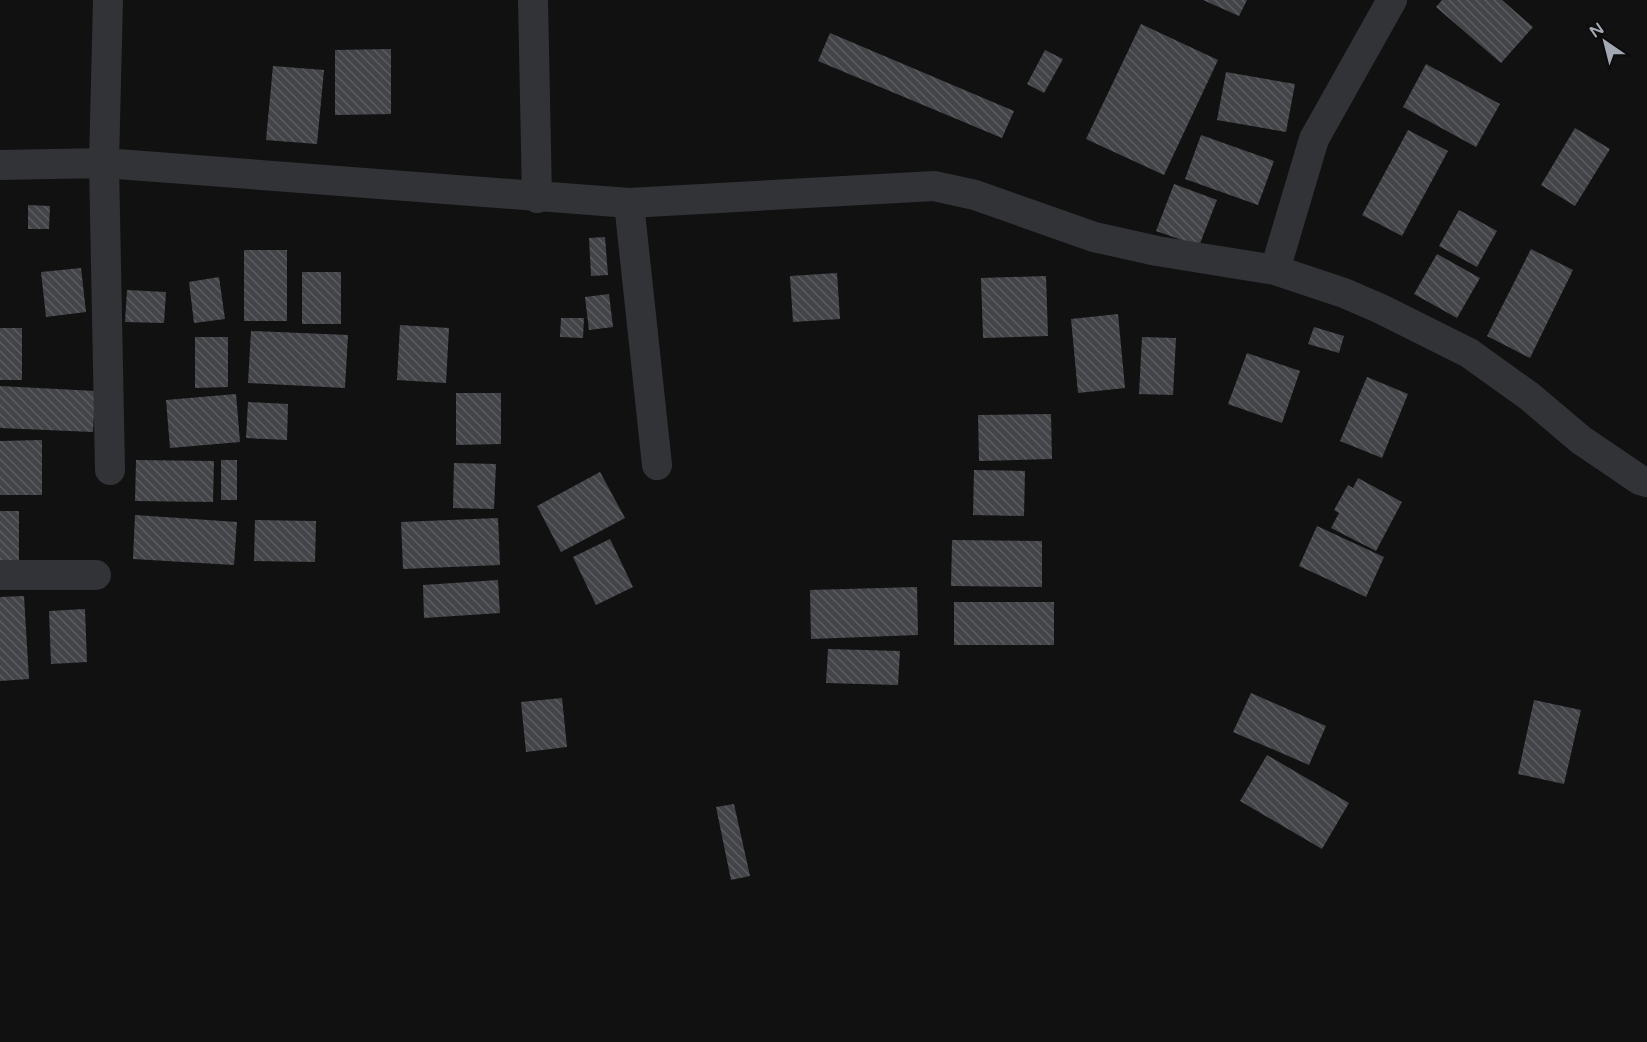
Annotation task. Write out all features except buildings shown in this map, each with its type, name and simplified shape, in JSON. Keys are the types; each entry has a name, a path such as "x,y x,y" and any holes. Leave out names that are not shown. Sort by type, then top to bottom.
{"street":[{"path":"108,0 104,163 110,470"},
{"path":"533,0 537,198"},
{"path":"1275,270 1314,139 1392,0"},
{"path":"0,165 104,163 537,198 629,203 934,186 975,195 1094,237 1157,251 1275,270 1344,293 1469,353 1528,396 1581,440 1647,483"},
{"path":"629,203 657,465"},
{"path":"0,575 96,575"}]}
